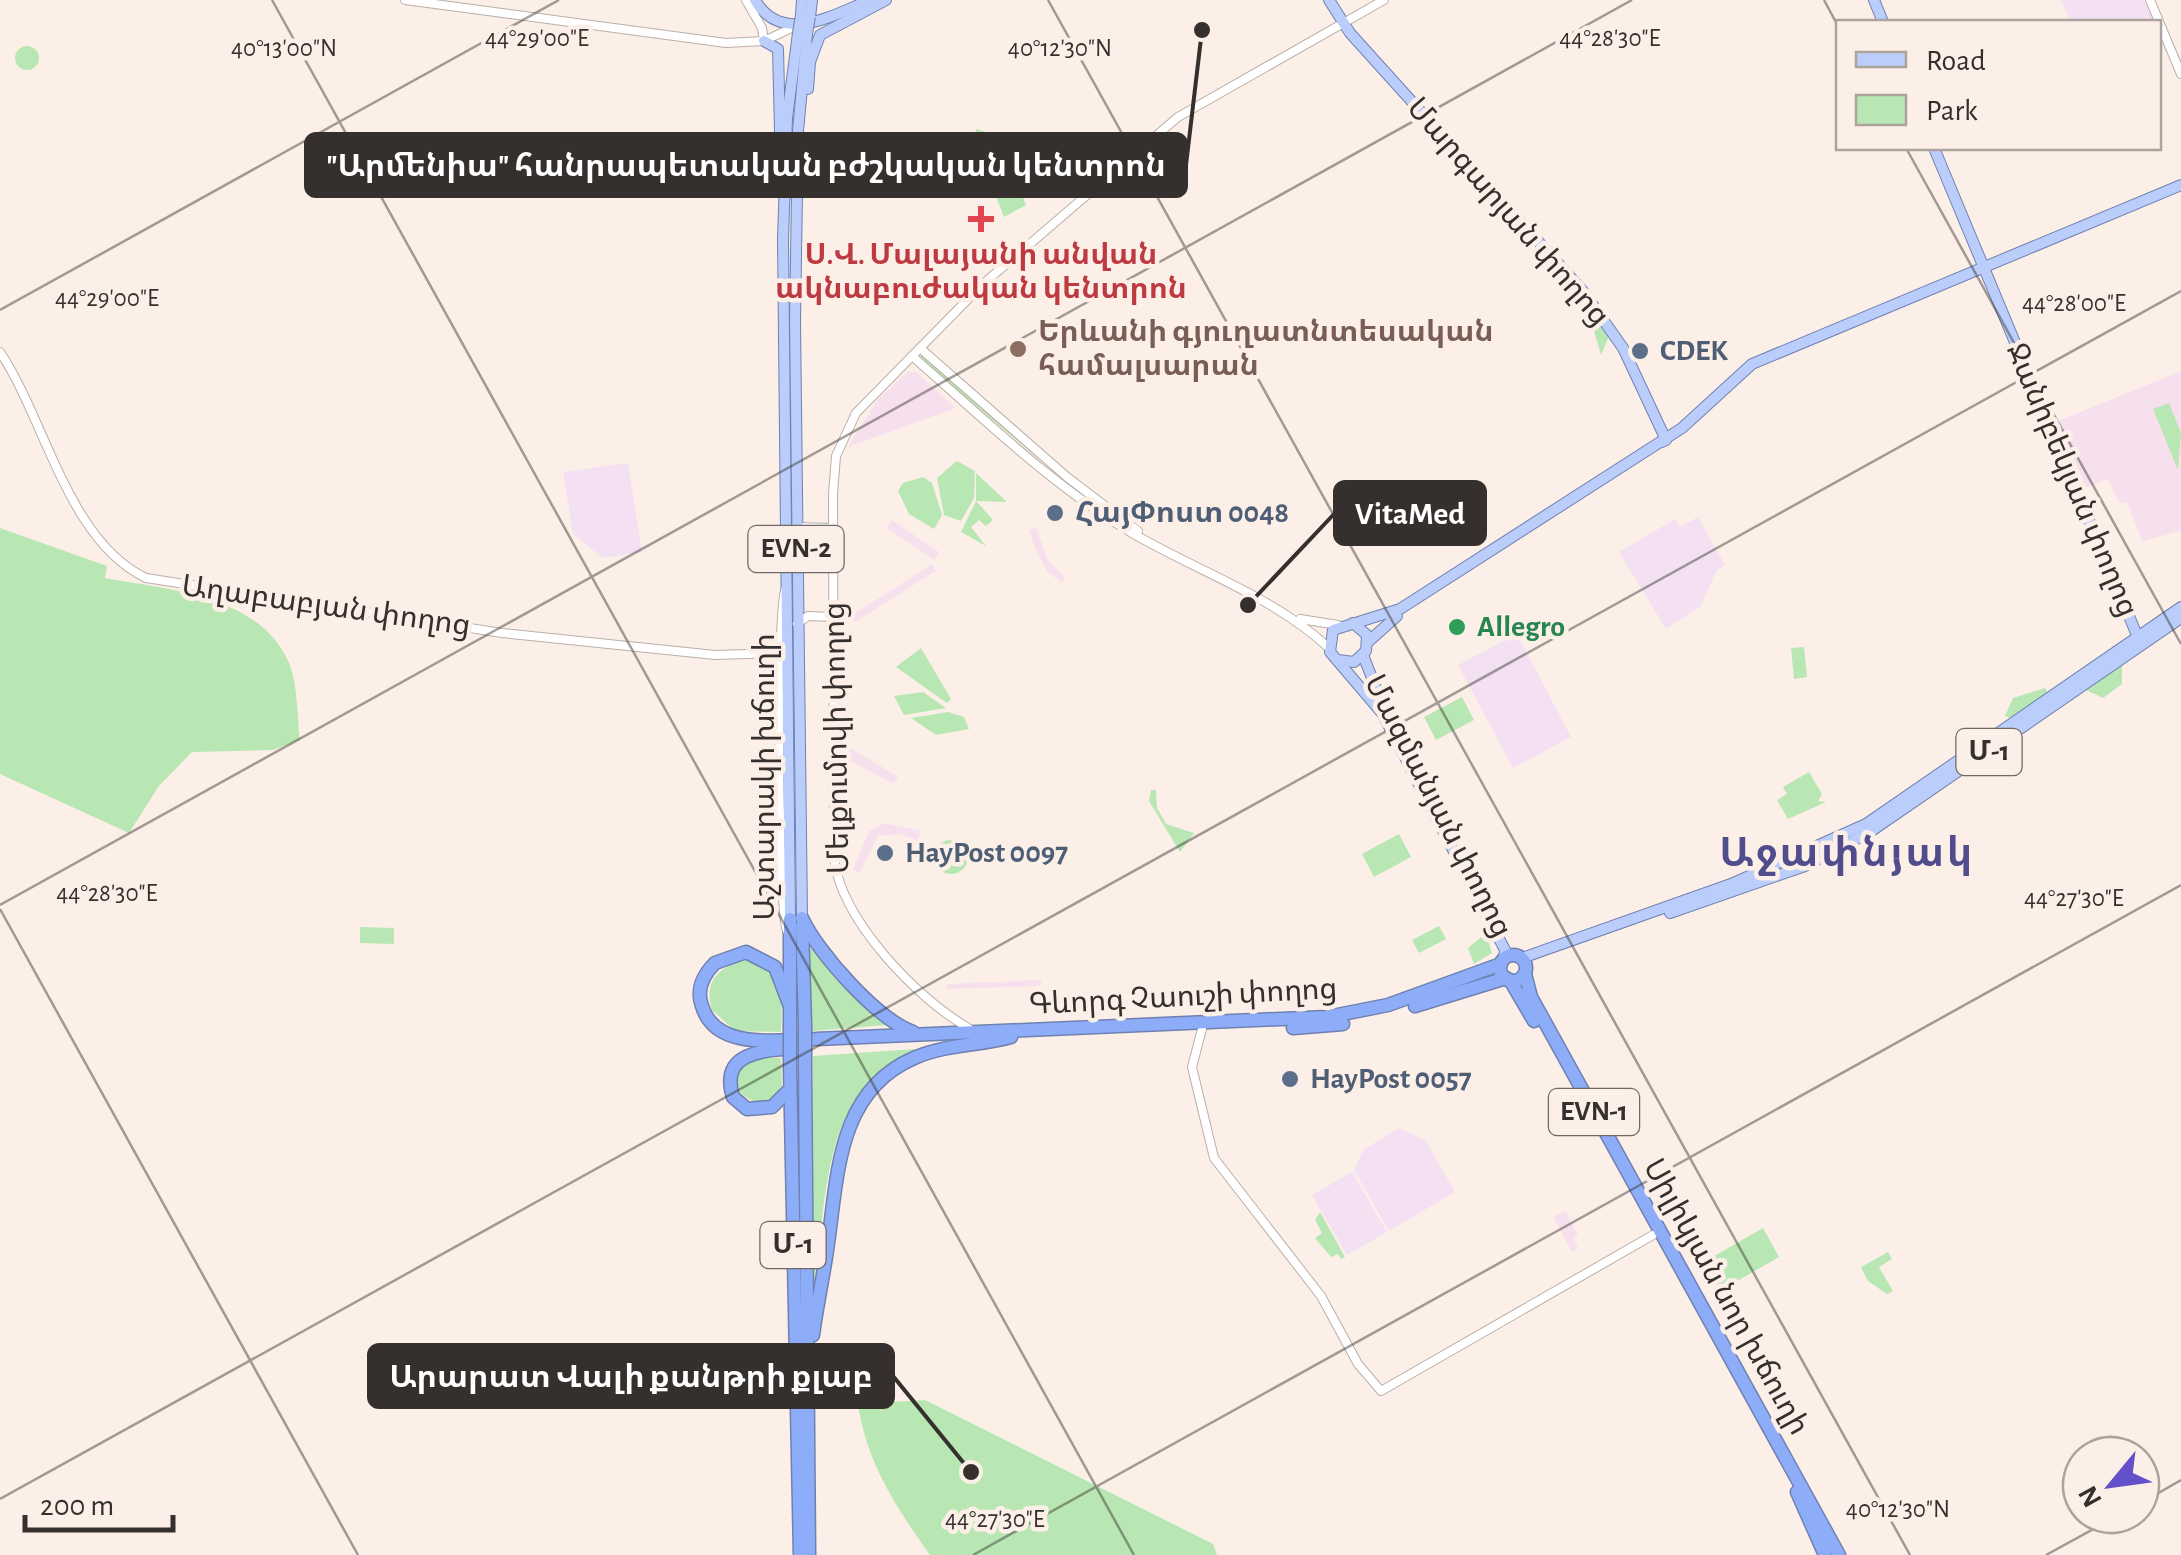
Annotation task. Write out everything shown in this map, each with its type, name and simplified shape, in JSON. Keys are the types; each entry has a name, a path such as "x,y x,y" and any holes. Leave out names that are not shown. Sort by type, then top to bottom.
{"highway":[{"name":"Աշտարակի խճուղի","path":"796,918 790,936 790,1006 797,1025"},
{"name":"Աշտարակի խճուղի","path":"796,918 808,1402 800,1555"},
{"path":"796,918 820,950 899,1027 920,1035"},
{"name":"Գևորգ Չաուշի փողոց","path":"790,1006 775,968 746,952 715,963 700,989 702,1009 712,1026 738,1039 938,1035 1327,1018 1388,1006 1514,967"},
{"name":"Գևորգ Չաուշի փողոց","path":"1011,1038 1353,1022 1514,967"},
{"name":"Սիլիկյան նոր խճուղի","path":"1514,967 1654,1235 1829,1538 1832,1555"},
{"name":"Սիլիկյան նոր խճուղի","path":"1514,967 1832,1555"},
{"path":"790,1089 772,1108 747,1109 733,1097 731,1073 742,1056 769,1050 1011,1038"},
{"path":"808,1402 840,1158 857,1108 883,1077 912,1058 951,1046 1011,1038"},
{"name":"Աշտարակի խճուղի","path":"797,1066 790,1089 809,1555"}],"main road":[{"path":"755,0 766,15 803,24 870,0"},
{"path":"763,0 784,17 803,24 852,0"},
{"name":"Աշտարակի խճուղի","path":"796,918 789,584 790,321 797,240 802,0"},
{"name":"Աշտարակի խճուղի","path":"794,777 796,527 784,171 803,24 812,0"},
{"path":"797,240 814,46 827,28 886,0"},
{"name":"Մարգարյան փողոց","path":"1328,0 1343,24 1582,290 1623,348 1665,439"},
{"path":"764,41 778,49 784,171"},
{"name":"Ջանիբեկյան փողոց","path":"1935,150 2140,641"},
{"path":"1665,439 1400,609 1338,625 1330,635 1329,648 1338,660 1349,662 1364,655 1368,642 1392,618 1665,439 1761,359 2181,185"},
{"name":"Մ-1","path":"2140,641 2181,607"},
{"name":"Մ-1","path":"1514,967 1830,843 2181,618"},
{"path":"1352,623 1363,630 1368,642"},
{"name":"Մազմանյան փողոց","path":"1364,655 1374,688 1514,967"},
{"name":"Մազմանյան փողոց","path":"1338,660 1382,713 1514,967"}],"street":[{"path":"404,0 726,42 764,41 803,24"},
{"path":"746,0 762,28 764,41"},
{"name":"Մելքումովի փողոց","path":"978,1033 936,1004 866,935 839,885 834,858 833,528 835,467 841,440 870,395 983,284 1178,118 1384,0"},
{"path":"2161,26 2181,74"},
{"path":"920,348 1068,478 1136,529 1296,618 1338,625"},
{"name":"Աղաբաբյան փողոց","path":"0,352 18,379 92,533 122,566 146,578 502,632 715,655 780,653"},
{"path":"912,356 1082,501 1132,533 1294,619 1329,648"},
{"path":"796,527 833,528"},
{"path":"789,584 780,598 780,653 784,926 790,936"},
{"path":"797,624 808,616 834,617"},
{"path":"936,1004 946,1024 938,1035"},
{"path":"1202,1029 1192,1066 1214,1158 1321,1296 1358,1364 1381,1391 1654,1235"}],"shaded area":[{"path":"2061,0 2144,0 2153,20 2070,20"},
{"path":"2181,371 2181,531 2142,541 2127,502 2120,504 2108,479 2084,489 2058,421"},
{"path":"908,372 916,372 956,408 848,447 878,399"},
{"path":"628,463 642,552 603,558 573,534 563,472"},
{"path":"1698,517 1725,565 1716,571 1701,606 1666,629 1619,552 1675,519 1680,527"},
{"path":"892,520 939,552 934,560 887,528"},
{"path":"1036,527 1047,559 1065,578 1062,583 1047,571 1036,551 1029,530"},
{"path":"932,564 936,571 855,622 851,616"},
{"path":"1517,634 1571,737 1513,768 1458,665"},
{"path":"843,743 898,777 894,784 840,756"},
{"path":"884,823 921,831 917,841 900,834 878,836 860,872 853,870 869,831"},
{"path":"1041,980 1041,986 947,989 947,984"},
{"path":"1399,1128 1426,1141 1455,1192 1389,1231 1354,1170 1363,1150"},
{"path":"1352,1172 1387,1232 1347,1255 1312,1195"},
{"path":"1565,1211 1578,1235 1573,1239 1578,1248 1572,1252 1553,1217"}],"green space":[{"path":"27,46 39,58 27,70 15,58"},
{"path":"976,129 998,136 1026,205 1004,217 983,164 969,163"},
{"path":"1587,307 1609,336 1601,355"},
{"path":"925,353 1086,498 922,361 919,357"},
{"path":"2169,403 2181,433 2178,470 2153,409"},
{"path":"957,461 975,471 974,498 961,521 944,515 937,478"},
{"path":"976,473 1007,502 976,501"},
{"path":"923,477 932,483 942,515 934,529 909,514 898,491 903,483"},
{"path":"976,501 993,520 986,526 979,520 971,527 986,546 961,532"},
{"path":"0,528 107,566 105,578 209,599 256,622 275,640 289,663 300,740 273,750 192,752 159,786 129,833 0,774"},
{"path":"1804,647 1807,677 1794,679 1791,648"},
{"path":"921,648 951,699 947,703 896,667"},
{"path":"2122,664 2122,684 2103,698 2086,690"},
{"path":"2045,688 2049,696 2014,719 2005,716 2013,698"},
{"path":"923,692 946,708 904,715 894,696"},
{"path":"1462,697 1474,720 1436,740 1424,717"},
{"path":"948,712 964,717 969,729 936,735 911,718"},
{"path":"1809,772 1822,794 1818,801 1826,802 1788,819 1777,800 1787,794 1783,787"},
{"path":"1151,790 1156,790 1157,808 1166,824 1194,833 1180,852 1149,801"},
{"path":"1399,834 1411,857 1374,877 1362,854"},
{"path":"951,840 963,845 968,857 963,869 951,874 939,869 934,857 939,845"},
{"path":"1439,926 1446,939 1419,953 1412,940"},
{"path":"360,927 394,928 394,944 360,943"},
{"path":"1486,933 1492,953 1474,964 1468,948"},
{"path":"812,948 888,1025 812,1031 808,950"},
{"path":"745,959 770,968 782,992 781,1032 735,1031 712,1010 710,991 715,977"},
{"path":"915,1049 867,1087 848,1112 826,1187 815,1290 811,1290 813,1056"},
{"path":"760,1058 781,1058 782,1086 769,1101 756,1103 741,1094 737,1080 743,1067"},
{"path":"1320,1212 1345,1257 1341,1259 1338,1254 1331,1257 1315,1238 1322,1233 1315,1220"},
{"path":"1763,1228 1779,1257 1720,1291 1704,1262"},
{"path":"1888,1252 1892,1259 1879,1267 1893,1291 1887,1294 1868,1281 1861,1267"},
{"path":"925,1400 1213,1544 1217,1555 930,1555 876,1465 858,1404"}],"place":[{"name":"\"Արմենիա\" հանրապետական բժշկական կենտրոն","path":"1202,30"},
{"name":"Ս.Վ. Մալայանի անվան ակնաբուժական կենտրոն","path":"981,219"},
{"name":"Երևանի գյուղատնտեսական համալսարան","path":"1018,349"},
{"name":"CDEK","path":"1640,351"},
{"name":"ՀայՓոստ 0048","path":"1055,513"},
{"name":"VitaMed","path":"1248,605"},
{"name":"Allegro","path":"1457,627"},
{"name":"HayPost 0097","path":"885,853"},
{"name":"HayPost 0057","path":"1290,1079"},
{"name":"Արարատ Վալի քանթրի քլաբ","path":"971,1472"}],"district":[{"name":"Աջափնյակ","path":"1847,854"}]}
